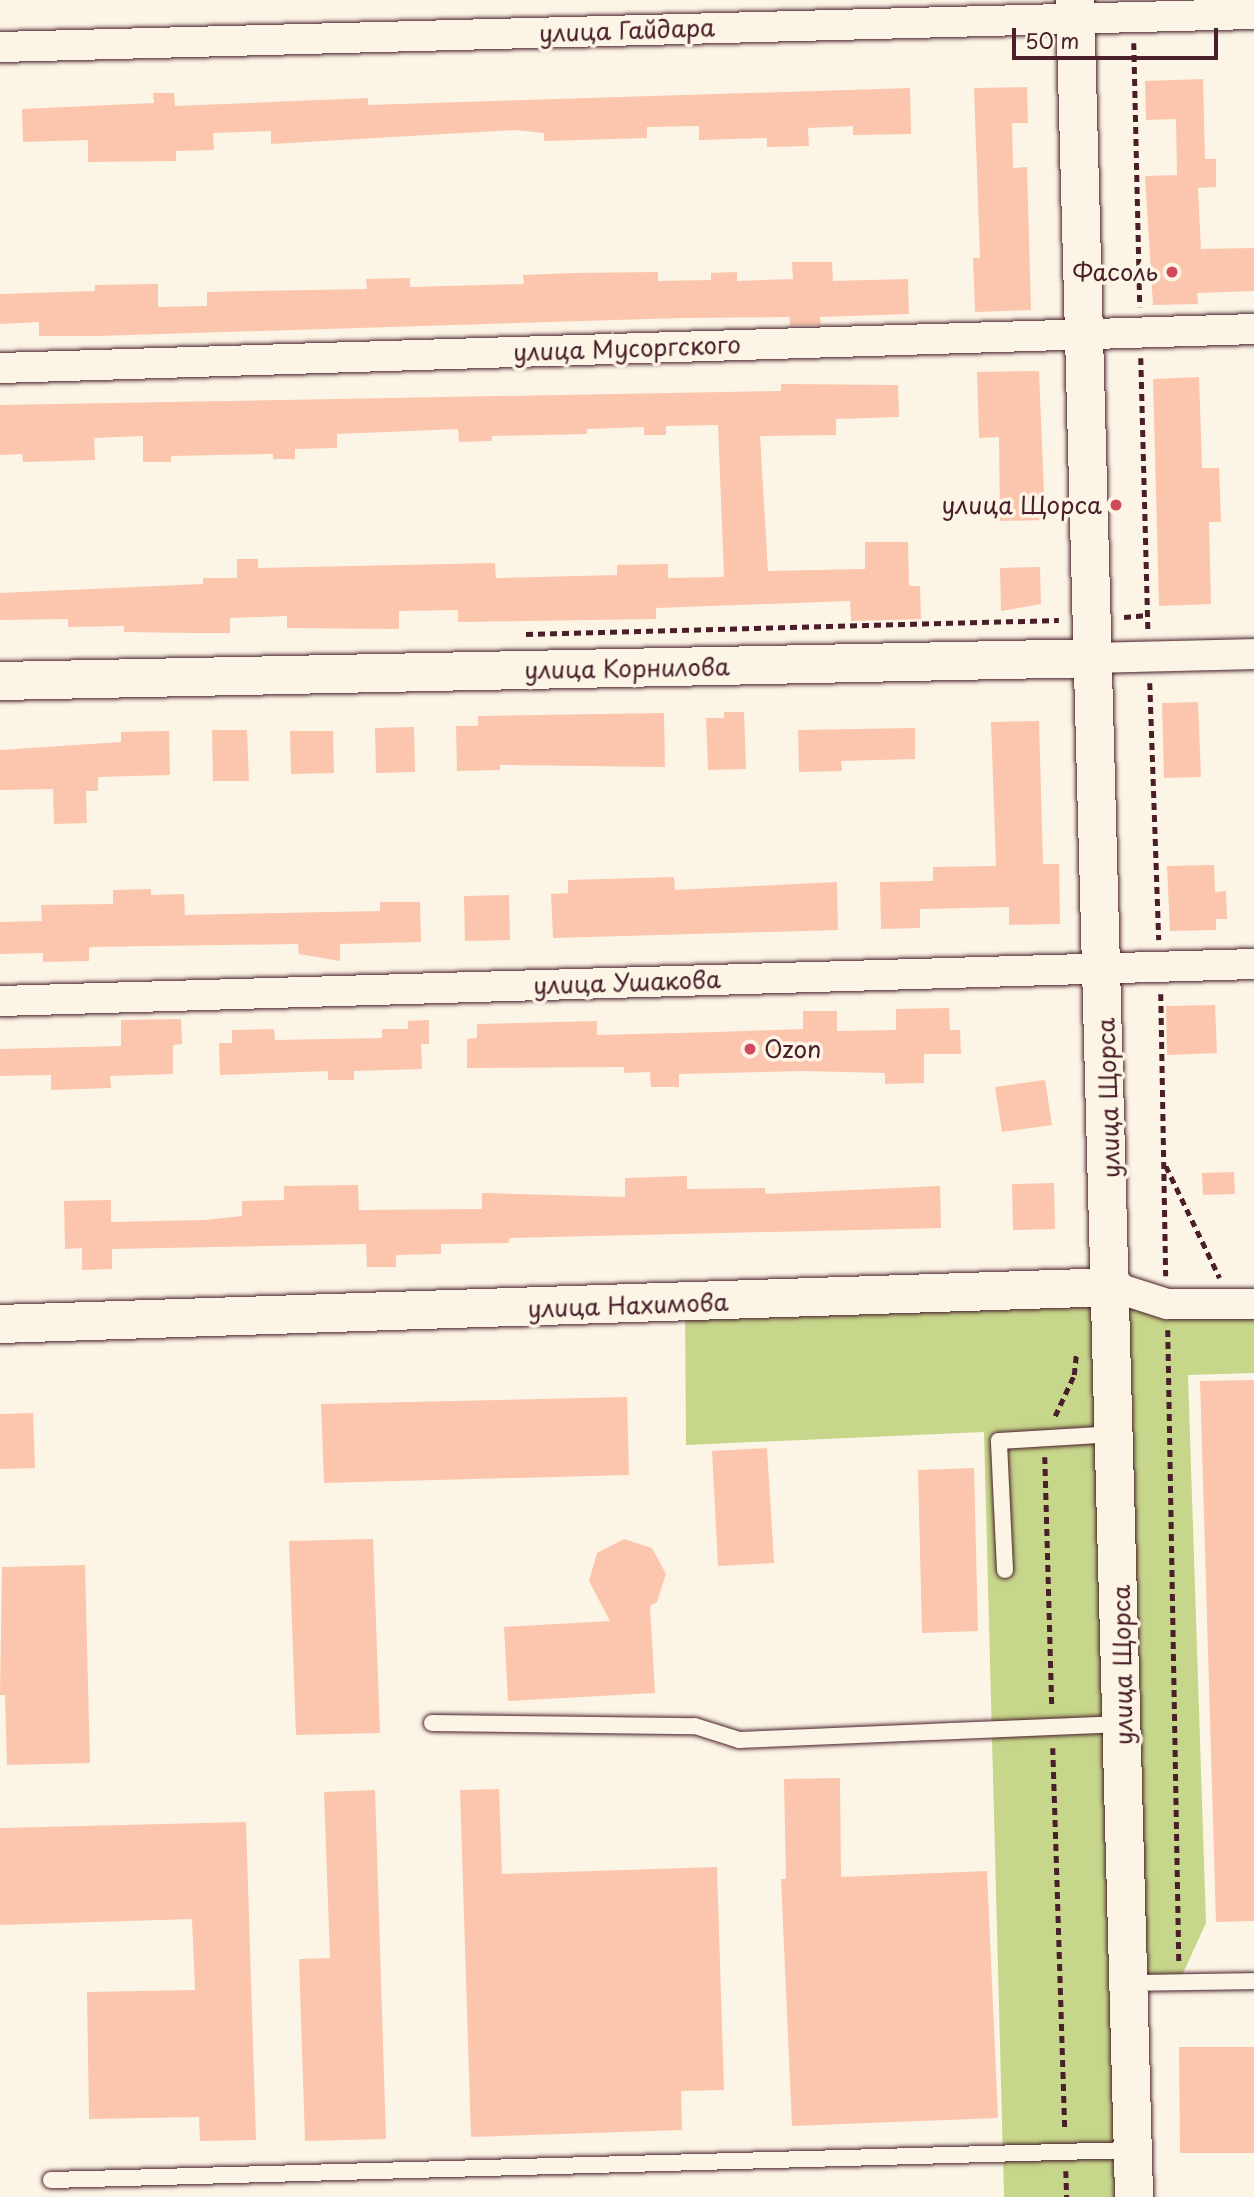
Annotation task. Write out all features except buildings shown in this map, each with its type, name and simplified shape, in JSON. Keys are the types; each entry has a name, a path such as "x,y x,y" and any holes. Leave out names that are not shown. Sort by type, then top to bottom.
{"street":[{"name":"улица Гайдара","path":"0,47 1076,9 1254,15"},
{"name":"улица Щорса","path":"1076,9 1082,334 1095,658 1114,1287 1134,2197"},
{"name":"улица Мусоргского","path":"0,368 1254,330"},
{"name":"улица Корнилова","path":"0,681 1254,654"},
{"name":"улица Ушакова","path":"0,1000 1254,964"},
{"name":"улица Нахимова","path":"0,1324 1114,1287 1167,1304 1244,1304"}],"lane":[{"path":"1005,1570 999,1441 1117,1434"},
{"path":"432,1723 695,1726 739,1740 1123,1724"},
{"path":"1129,1983 1254,1981"},
{"path":"51,2180 1133,2150"}],"path":[{"path":"512,635 1093,619"},
{"path":"1164,1162 1244,1304"},
{"path":"1167,1304 1179,1982"}],"green space":[{"path":"1254,1304 1254,1373 1188,1375 1206,1923 1179,1982 1129,1983 1132,2197 1004,2197 984,1432 686,1445 685,1305"}],"place":[{"name":"Фасоль","path":"1172,272"},
{"name":"улица Щорса","path":"1116,505"},
{"name":"Ozon","path":"750,1049"}]}
